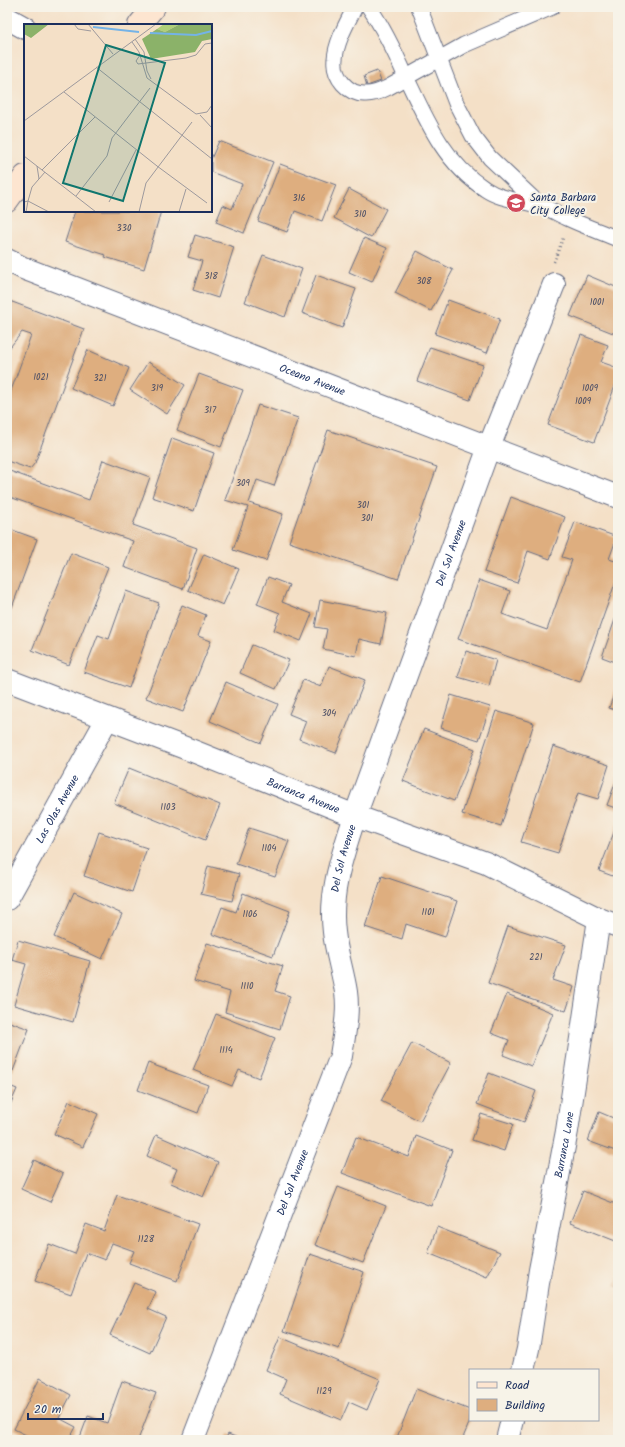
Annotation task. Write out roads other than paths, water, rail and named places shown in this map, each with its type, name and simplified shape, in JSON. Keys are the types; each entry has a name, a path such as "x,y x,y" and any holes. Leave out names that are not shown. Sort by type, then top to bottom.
{"main road":[{"path":"140,24 154,7"},
{"path":"7,200 24,177"}],"street":[{"path":"7,18 24,27"},
{"name":"Oceano Avenue","path":"7,260 24,268 618,497"},
{"name":"Del Sol Avenue","path":"194,1440 341,1056 347,1018 346,993 334,932 334,894 338,869 355,816 489,447 554,284"},
{"name":"Barranca Avenue","path":"7,680 194,751 355,816 486,863 608,923"},
{"name":"Las Olas Avenue","path":"7,899 107,719"},
{"name":"Barranca Lane","path":"523,1369 528,1349 540,1270 608,923"},
{"path":"508,1440 512,1421"}],"lane":[{"path":"355,7 345,27 335,58 335,66 342,83 347,88 355,93 367,94 378,92 387,88 406,76 464,46 552,7"},
{"path":"369,7 384,29 428,124 440,144 467,176 485,190 494,194 541,206 618,239"},
{"path":"419,7 456,103 473,136 490,158 541,206"}],"place":[{"name":"Santa Barbara City College","path":"516,203"}]}
